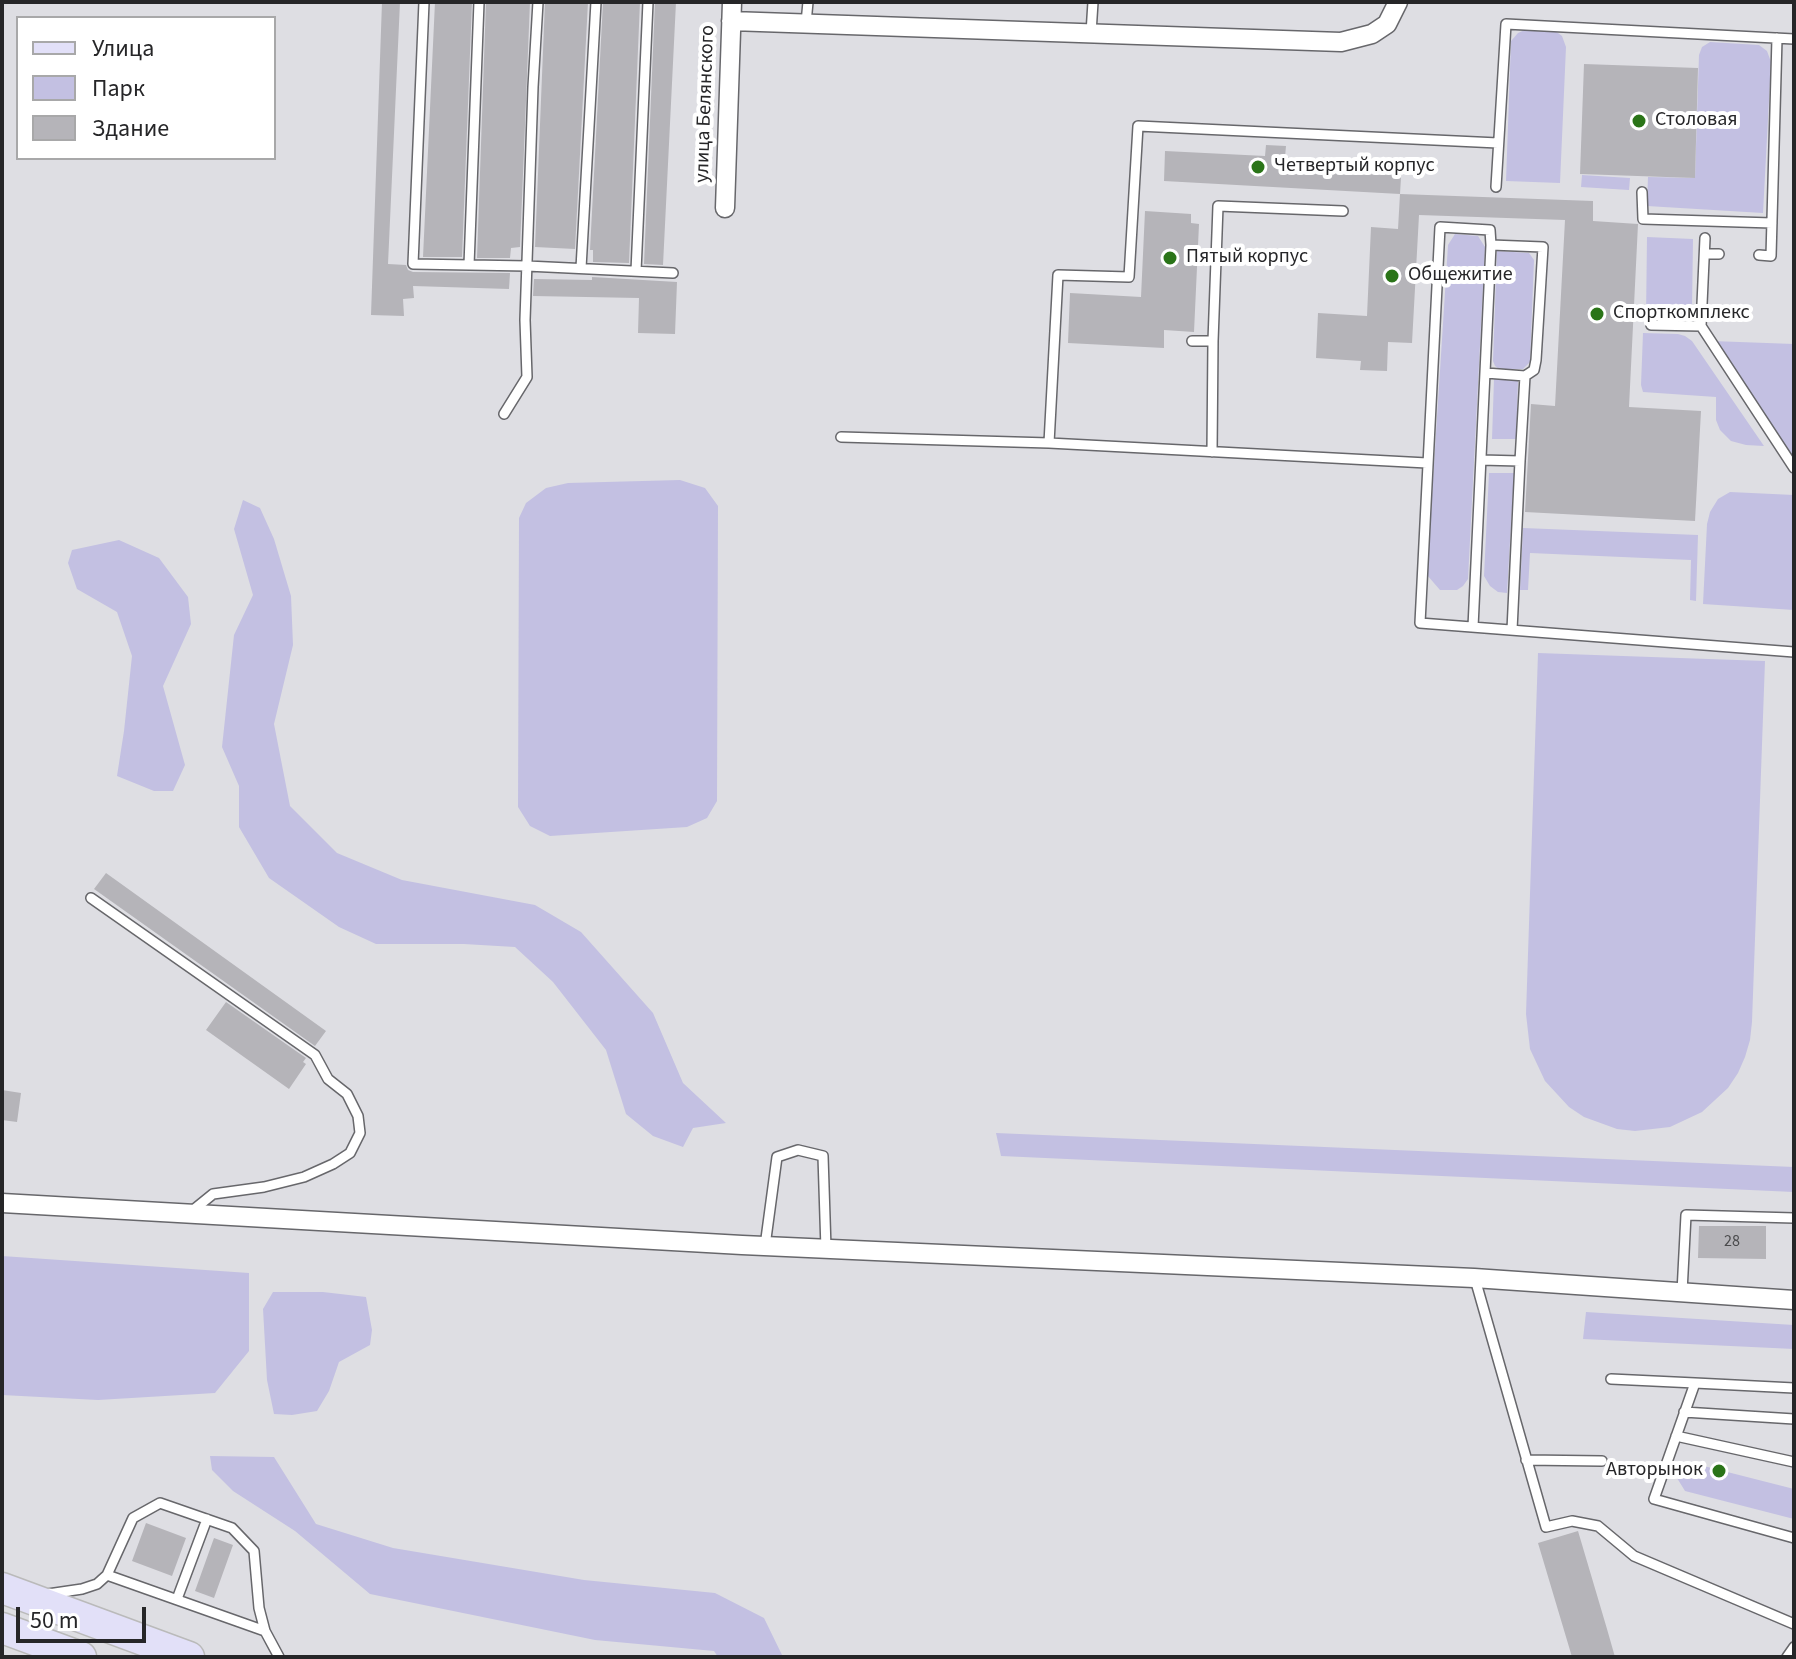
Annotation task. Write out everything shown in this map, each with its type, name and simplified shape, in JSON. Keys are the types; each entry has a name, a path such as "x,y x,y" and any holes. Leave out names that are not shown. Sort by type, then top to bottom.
{"main road":[{"path":"13,1592 189,1657"},
{"path":"2,1628 81,1657"}],"street":[{"path":"731,11 806,23 1341,42 1372,34 1387,24 1398,2"},
{"name":"улица Белянского","path":"725,208 731,11"},
{"path":"2,1203 765,1246 1474,1278 1794,1300"}],"lane":[{"path":"424,2 413,264 673,273"},
{"path":"469,265 479,2"},
{"path":"504,414 527,377 525,320 538,2"},
{"path":"581,268 596,2"},
{"path":"636,271 648,2"},
{"path":"806,23 808,2"},
{"path":"1091,33 1093,2"},
{"path":"1496,187 1506,24 1794,39"},
{"path":"1759,255 1771,256 1777,38"},
{"path":"1049,443 1058,275 1129,277 1138,126 1498,143"},
{"path":"1642,192 1643,219 1772,223"},
{"path":"1212,452 1218,206 1343,211"},
{"path":"1473,627 1490,230 1440,227 1420,623 1794,652"},
{"path":"1705,238 1701,326 1794,468"},
{"path":"1486,373 1525,376 1534,370 1543,247 1491,245"},
{"path":"1705,254 1719,254"},
{"path":"1651,325 1701,326"},
{"path":"1192,341 1213,341"},
{"path":"1512,630 1525,376"},
{"path":"841,437 1049,443 1427,463"},
{"path":"1481,460 1520,461"},
{"path":"91,898 315,1055 328,1079 347,1094 358,1116 360,1133 350,1153 333,1164 304,1177 264,1187 213,1194 188,1214"},
{"path":"765,1246 777,1157 798,1150 823,1156 826,1249"},
{"path":"1682,1292 1686,1215 1794,1218"},
{"path":"1474,1278 1546,1527 1572,1521 1598,1526 1634,1556 1794,1624"},
{"path":"1611,1379 1794,1388"},
{"path":"1695,1383 1654,1499 1794,1538"},
{"path":"1684,1412 1794,1419"},
{"path":"1676,1436 1794,1462"},
{"path":"1526,1460 1602,1461"},
{"path":"13,1592 82,1589 97,1584 107,1575 133,1518 160,1503 232,1528 254,1551 259,1608 265,1631 279,1657"},
{"path":"177,1599 207,1519"},
{"path":"107,1575 265,1631"},
{"path":"1787,1657 1794,1647"}],"green space":[{"path":"1527,29 1554,30 1562,36 1566,47 1560,183 1506,181 1511,41"},
{"path":"1710,42 1759,45 1767,51 1771,62 1763,213 1647,206 1648,177 1695,178 1699,55 1702,47"},
{"path":"1582,175 1630,178 1629,190 1581,187"},
{"path":"1455,234 1478,236 1485,247 1468,579 1457,590 1440,590 1427,575 1448,245"},
{"path":"1647,237 1693,239 1692,309 1685,318 1646,318"},
{"path":"1497,251 1529,253 1534,260 1530,362 1523,369 1499,369 1493,361"},
{"path":"1643,333 1678,334 1692,341 1764,446 1731,441 1720,430 1716,420 1716,397 1643,392"},
{"path":"1712,341 1794,344 1794,454 1790,454"},
{"path":"1494,379 1518,381 1516,439 1492,439"},
{"path":"1489,473 1514,473 1507,593 1498,592 1484,576"},
{"path":"680,480 705,488 718,506 717,801 707,818 687,827 550,836 530,826 518,807 519,518 526,503 546,488 568,483"},
{"path":"1730,492 1794,495 1794,610 1703,604 1707,524 1718,499"},
{"path":"243,500 260,508 274,539 291,596 293,645 274,724 290,806 337,853 402,880 535,905 581,932 653,1013 683,1083 726,1123 693,1128 683,1147 653,1136 626,1114 606,1050 553,982 515,947 376,944 339,927 269,878 239,827 239,786 222,747 234,635 253,595 234,529"},
{"path":"1523,528 1698,535 1696,601 1690,600 1691,560 1530,553 1528,590 1520,590"},
{"path":"119,540 159,558 188,597 191,624 163,686 185,765 173,791 154,791 117,776 132,656 117,612 77,589 68,563 72,550"},
{"path":"1538,653 1765,661 1750,1040 1738,1073 1728,1088 1702,1112 1670,1127 1635,1131 1617,1129 1584,1117 1569,1107 1545,1081 1530,1049 1526,1014"},
{"path":"996,1133 1794,1167 1794,1192 1001,1156"},
{"path":"2,1256 249,1273 249,1351 215,1393 98,1400 2,1395"},
{"path":"273,1292 323,1292 366,1297 372,1330 370,1345 339,1362 329,1391 317,1411 274,1414 267,1380 263,1309"},
{"path":"1586,1312 1794,1325 1794,1349 1583,1339"},
{"path":"210,1456 274,1457 316,1524 393,1548 584,1580 715,1593 764,1618 783,1657 718,1657 714,1651 595,1640 370,1594 295,1531 233,1491 212,1470"},
{"path":"1692,1463 1794,1489 1794,1519 1685,1491 1677,1478 1681,1468"}],"building":[{"path":"382,2 400,2 388,264 406,265 413,272 510,273 509,289 413,286 414,298 403,299 404,316 371,315"},
{"path":"435,2 472,2 462,257 423,257"},
{"path":"486,2 530,2 520,247 511,248 510,258 477,258"},
{"path":"545,2 588,2 575,249 535,247"},
{"path":"603,2 640,2 629,263 593,262 593,250 590,250"},
{"path":"655,2 676,2 663,265 644,264"},
{"name":"Столовая","path":"1584,64 1698,68 1695,178 1580,174"},
{"name":"Четвертый корпус","path":"1266,145 1286,146 1285,157 1351,160 1351,173 1382,175 1383,160 1402,161 1400,194 1164,181 1165,151 1265,156"},
{"name":"Спорткомплекс","path":"1400,194 1593,201 1593,221 1638,224 1629,407 1701,411 1695,521 1525,512 1531,404 1555,406 1565,220 1419,215 1412,343 1388,342 1387,371 1360,370 1361,361 1316,358 1318,313 1367,316 1371,227 1398,229"},
{"name":"Пятый корпус","path":"1145,211 1191,214 1191,223 1199,224 1194,332 1164,330 1164,348 1068,343 1070,293 1141,297"},
{"path":"592,277 677,282 675,334 638,333 639,298 533,296 534,279 592,280"},
{"path":"106,873 326,1031 315,1046 94,889"},
{"path":"226,1002 306,1058 303,1062 306,1064 289,1089 206,1030"},
{"path":"2,1090 21,1093 17,1122 2,1120"},
{"path":"1699,1226 1766,1226 1766,1259 1698,1258"},
{"path":"146,1523 186,1538 172,1576 132,1561"},
{"path":"1578,1531 1615,1657 1572,1657 1538,1543"},
{"path":"214,1538 233,1545 214,1598 195,1591"}],"place":[{"name":"Столовая","path":"1639,121"},
{"name":"Четвертый корпус","path":"1258,167"},
{"name":"Пятый корпус","path":"1170,258"},
{"name":"Общежитие","path":"1392,276"},
{"name":"Спорткомплекс","path":"1597,314"},
{"name":"Авторынок","path":"1719,1471"}]}
